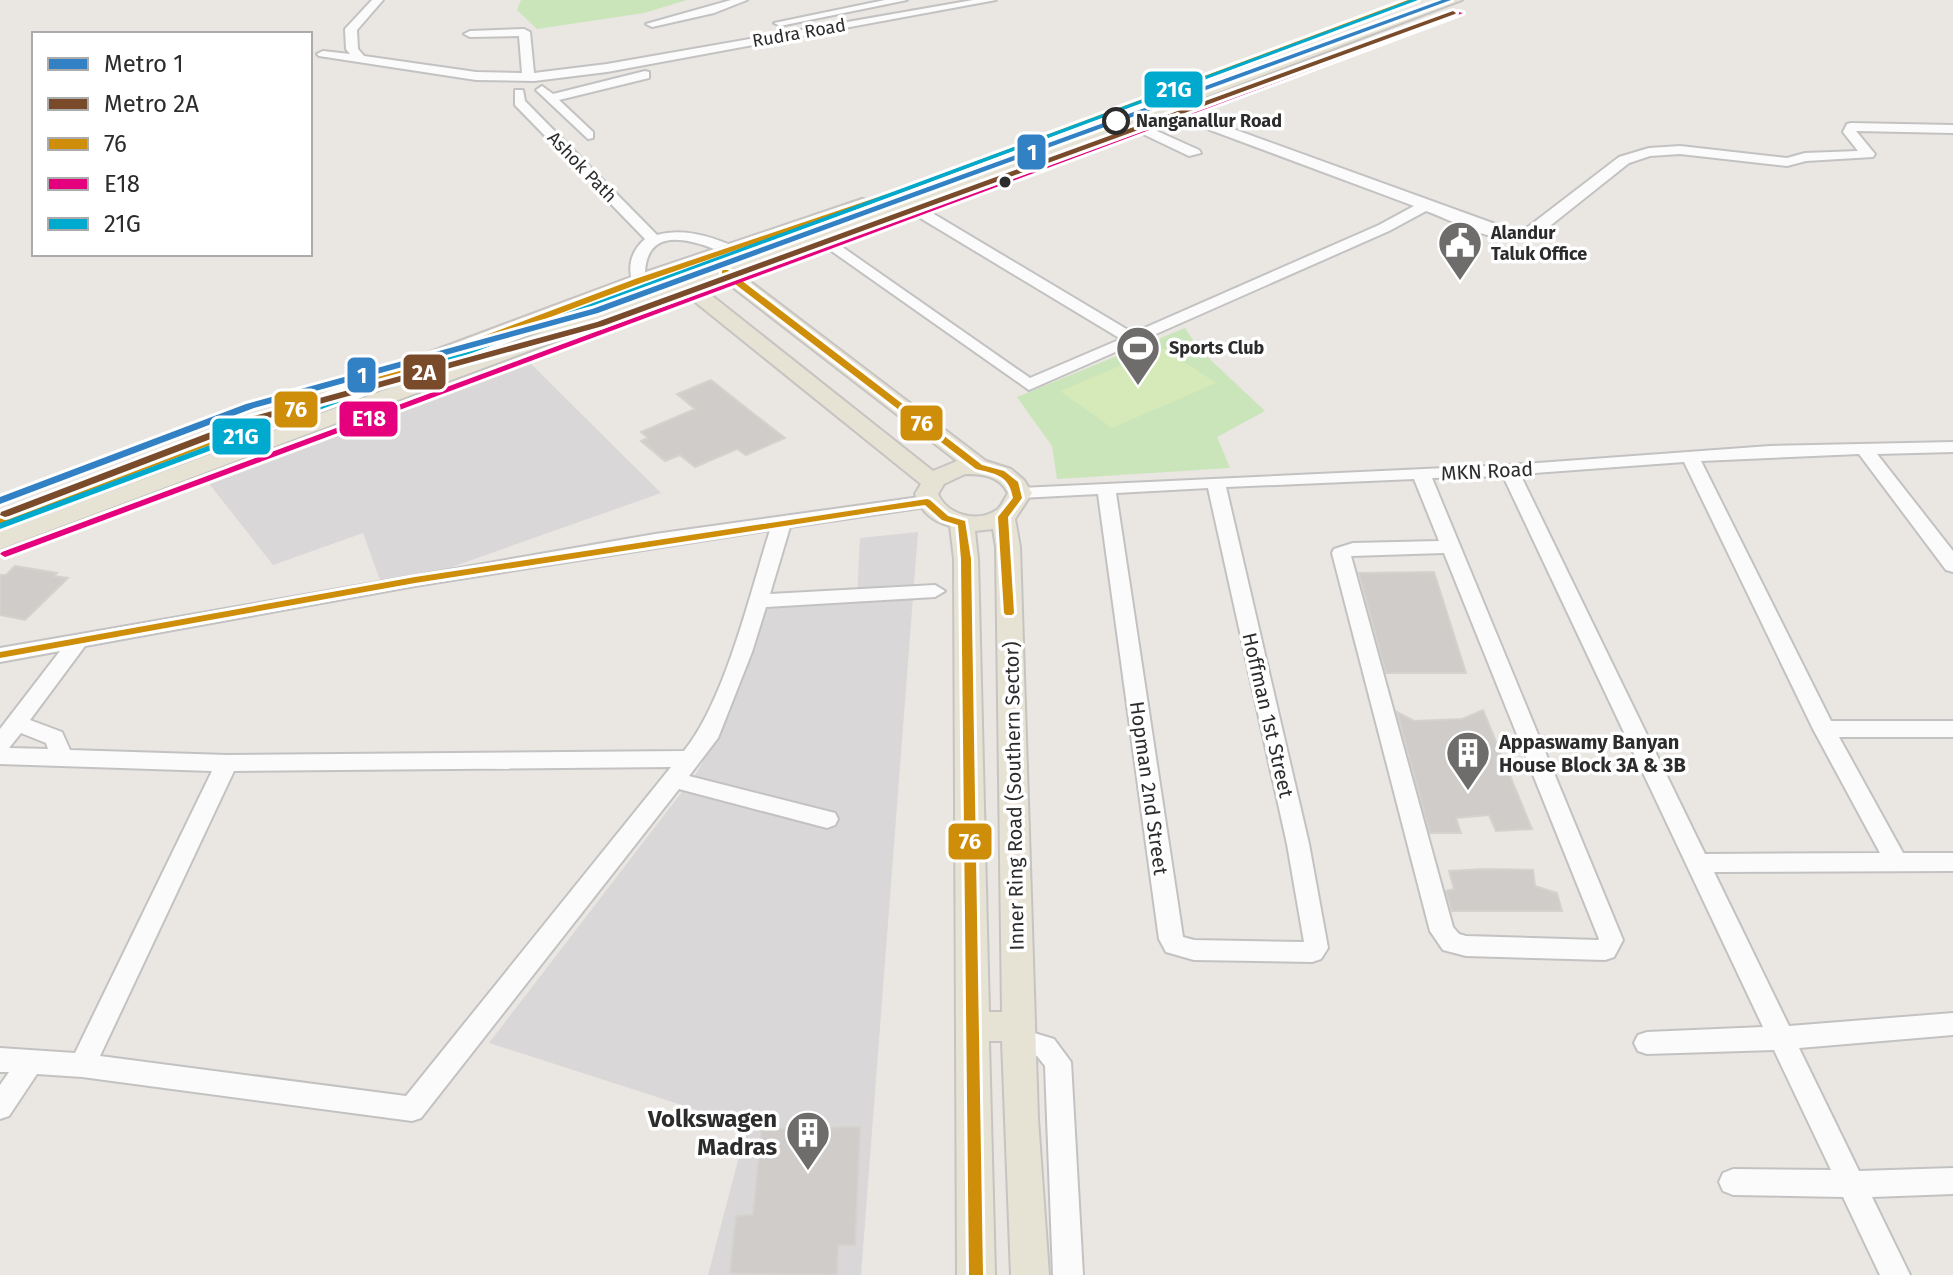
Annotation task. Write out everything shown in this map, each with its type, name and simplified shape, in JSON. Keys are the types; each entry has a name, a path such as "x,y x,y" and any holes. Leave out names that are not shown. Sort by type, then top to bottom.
{"main road":[{"path":"0,521 638,281 901,191 1413,0"},
{"path":"0,541 1455,0"},
{"path":"686,285 929,492 945,518 962,523 984,523 1003,517 1016,507 1020,493 1010,477 979,467 725,272"},
{"path":"929,492 952,470 979,467"},
{"name":"Inner Ring Road (Southern Sector)","path":"1003,517 1008,547 1021,1119 1030,1275"},
{"path":"962,523 966,559 976,1275"},
{"path":"972,1026 1020,1033"}],"street":[{"path":"360,59 352,49 351,29 378,0"},
{"path":"652,24 742,0"},
{"path":"761,26 902,0"},
{"path":"923,0 936,9"},
{"name":"Rudra Road","path":"533,81 991,0"},
{"path":"470,34 524,32 533,81 588,135"},
{"path":"730,32 740,44"},
{"path":"610,68 608,58 616,53 673,43"},
{"path":"323,54 533,81"},
{"path":"550,98 645,75"},
{"path":"476,76 519,93 533,81"},
{"path":"502,86 507,81 533,81"},
{"name":"Ashok Path","path":"519,93 519,102 653,239"},
{"path":"1163,108 1496,232 1521,238 1531,234 1624,160 1649,152 1680,150 1787,162 1805,157 1859,157 1868,154 1849,132 1851,127 1953,129"},
{"path":"1128,122 1194,153"},
{"path":"907,204 1134,340"},
{"path":"820,238 1029,385 1384,228 1426,205"},
{"path":"638,281 637,256 653,239 686,237 728,249"},
{"name":"MKN Road","path":"1020,493 1509,470 1770,451 1953,447"},
{"path":"1863,448 1928,526 1953,566"},
{"path":"1690,457 1824,729 1896,862"},
{"path":"1509,470 1895,1275"},
{"path":"1421,474 1451,547 1611,940 1605,950 1466,946 1452,943 1442,931 1341,553 1353,549 1451,547"},
{"name":"Hoffman 1st Street","path":"1216,482 1298,844 1316,948"},
{"name":"Hopman 2nd Street","path":"1106,488 1171,939 1175,945 1194,950 1305,952 1316,948"},
{"path":"0,655 430,577 782,522 929,492"},
{"path":"0,1060 82,1065 412,1109 683,769 717,717 760,601 782,522"},
{"path":"760,601 935,591"},
{"path":"0,745 78,642"},
{"path":"16,723 54,738 63,758"},
{"path":"1824,729 1953,729"},
{"path":"0,756 227,763 683,769 827,819"},
{"path":"82,1065 227,763"},
{"path":"1698,863 1953,862"},
{"path":"1647,1043 1780,1038 1953,1024"},
{"path":"1020,1033 1045,1047 1058,1062 1068,1275"},
{"path":"0,1107 29,1064"},
{"path":"1733,1182 1851,1184 1953,1181"}],"shaded area":[{"path":"528,361 661,493 432,574 381,583 363,533 273,565 207,481"},
{"path":"918,532 861,1275 708,1275 747,1126 489,1043 698,771 738,687 768,604 857,598 860,538"}],"green space":[{"path":"521,0 687,0 644,13 537,29 517,10"},
{"path":"1185,328 1199,349 1265,411 1217,437 1230,468 1057,479 1052,446 1017,397"},
{"name":"Sports Club","path":"1163,348 1216,383 1112,428 1060,391"}],"building":[{"path":"711,380 785,438 746,455 737,449 695,467 680,455 665,461 641,441 648,438 641,432 695,409 677,394"},
{"path":"15,566 57,573 54,576 68,578 25,620 0,615 0,575 6,575"},
{"path":"1434,572 1466,673 1386,673 1359,573"},
{"name":"Appaswamy Banyan House Block 3A & 3B","path":"1483,710 1532,829 1496,831 1489,815 1456,818 1461,833 1430,833 1397,712 1414,721 1462,719"},
{"path":"1533,870 1535,886 1557,893 1562,911 1452,911 1446,891 1454,889 1449,871"},
{"name":"Volkswagen Madras","path":"860,1127 855,1245 838,1245 837,1275 730,1273 736,1216 753,1215 762,1129"}],"metro line":[{"name":"1","path":"0,501 250,406 595,311 1448,0"},
{"name":"2A","path":"5,514 254,419 600,324 1453,13"}],"transit line":[{"name":"76","path":"0,521 638,281 901,191 1413,0"},
{"name":"21G","path":"0,526 1415,0"},
{"name":"E18","path":"5,554 1460,13"},
{"name":"76","path":"725,272 979,467 1001,473 1015,484 1018,498 1003,517 1009,613"},
{"name":"76","path":"0,655 415,580 875,509 927,502 945,518 962,523 966,559 976,1275"}],"place":[{"name":"Nanganallur Road","path":"1116,121"},
{"name":"Alandur Taluk Office","path":"1460,282"},
{"name":"Sports Club","path":"1138,387"},
{"name":"Appaswamy Banyan House Block 3A & 3B","path":"1468,792"},
{"name":"Volkswagen Madras","path":"808,1172"}]}
